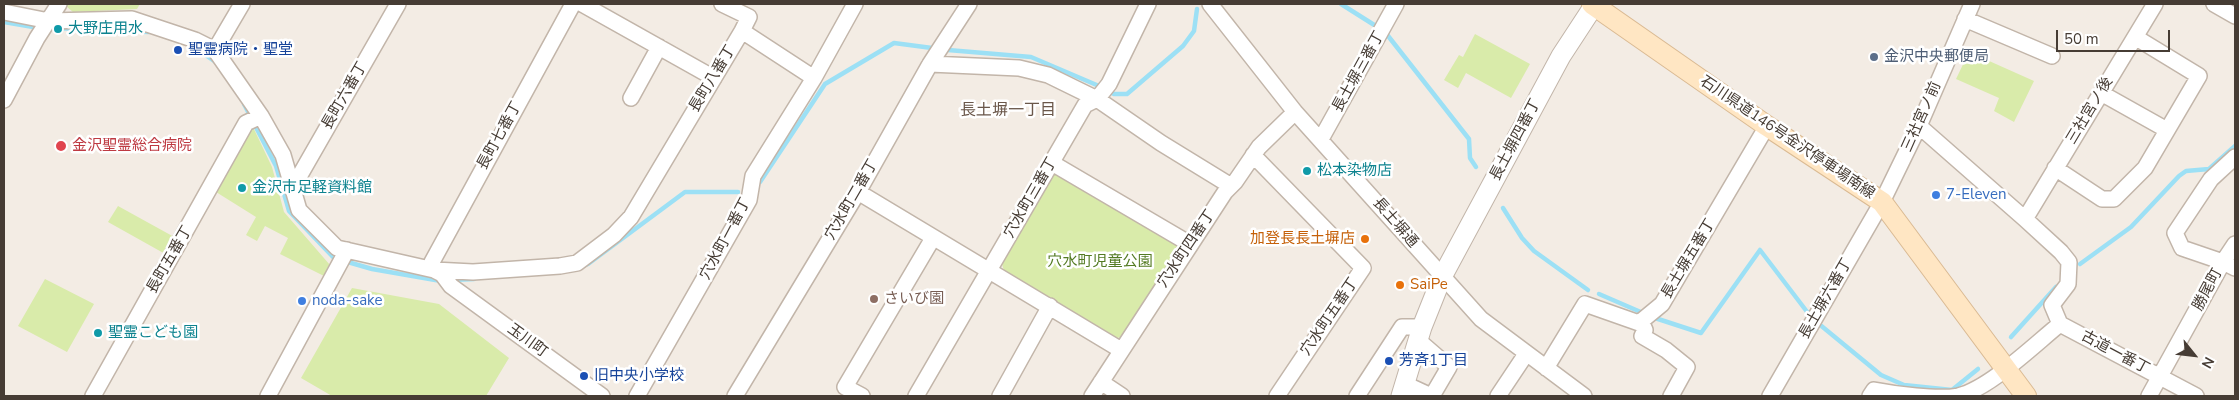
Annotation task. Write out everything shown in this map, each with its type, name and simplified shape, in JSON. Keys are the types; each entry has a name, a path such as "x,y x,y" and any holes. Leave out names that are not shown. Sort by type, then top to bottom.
{"main road":[{"name":"石川県道146号金沢停車場南線","path":"1594,4 1767,126 1882,202 2026,396"}],"street":[{"path":"4,100 37,38 59,4"},
{"path":"215,50 242,4"},
{"name":"長町六番丁","path":"292,189 398,4"},
{"name":"長町七番丁","path":"443,277 432,262 573,4"},
{"path":"582,4 714,78"},
{"path":"722,4 749,17 742,32 814,78"},
{"name":"穴水町一番丁","path":"637,396 749,200 754,176 814,78 855,4"},
{"name":"穴水町二番丁","path":"736,396 858,192 930,64 969,4"},
{"name":"穴水町三番丁","path":"916,396 1084,105 1097,99 1109,84 1148,4"},
{"name":"長土塀通","path":"1210,4 1294,112 1321,139 1481,319 1584,396"},
{"name":"長土塀三番丁","path":"1321,139 1396,4"},
{"name":"長土塀四番丁","path":"1403,390 1442,277 1560,56 1594,4"},
{"name":"三社宮ノ前","path":"1882,202 1919,126 1972,4"},
{"name":"三社宮ノ後","path":"2025,219 2155,4"},
{"path":"2214,4 2235,16"},
{"path":"4,12 49,21 132,19 195,40 215,50 261,116 283,155 298,210 337,248 443,277"},
{"path":"1965,19 2052,56"},
{"name":"長町八番丁","path":"443,277 483,271 560,266 576,263 614,235 631,216 742,32"},
{"path":"2055,168 2102,199 2114,199 2145,168 2199,76 2135,37"},
{"path":"632,98 659,47"},
{"path":"930,64 1019,68 1048,75 1097,99 1161,143 1231,186"},
{"path":"2101,92 2167,130"},
{"name":"穴水町四番丁","path":"1092,396 1190,244 1253,154 1294,112"},
{"name":"長町五番丁","path":"93,396 246,123 261,116"},
{"name":"長土塀五番丁","path":"1642,321 1662,304 1767,126"},
{"path":"1870,396 1874,390 1893,394 1957,396 1975,389 2006,368 2060,324 2052,305 2068,284 2069,262 2061,252 1919,126"},
{"name":"穴水町五番丁","path":"1253,154 1363,268 1277,396"},
{"path":"2229,265 2182,248 2175,232 2211,179 2235,157"},
{"path":"1052,162 1190,244"},
{"path":"858,192 1121,350"},
{"name":"長土塀六番丁","path":"1770,396 1882,202"},
{"path":"862,396 845,387 933,238"},
{"name":"勝尾町","path":"2148,396 2229,265 2235,244"},
{"path":"268,396 347,250"},
{"name":"玉川町","path":"443,277 602,396"},
{"path":"1546,368 1585,304 1639,323 1642,321 1645,330 1642,336 1666,350 1687,367 1671,396"},
{"path":"1000,396 1050,306"},
{"name":"古道一番丁","path":"2060,324 2196,396"},
{"path":"1357,396 1402,327 1421,334 1449,367 1431,396 1403,390"},
{"path":"1498,396 1526,354"},
{"path":"1101,382 1122,396"}],"green space":[{"path":"67,4 140,4 137,9 73,12 67,7"},
{"path":"1475,34 1530,64 1511,98 1466,73 1458,88 1444,80 1459,55 1463,57"},
{"path":"1969,52 2034,81 2014,122 1994,111 1999,98 1956,79"},
{"path":"253,127 272,167 284,212 330,265 324,276 280,254 288,238 265,226 257,241 246,235 256,217 216,192"},
{"name":"穴水町児童公園","path":"1060,173 1179,242 1180,249 1122,337 1117,338 1004,271 1002,264 1054,175"},
{"path":"118,206 176,238 167,255 108,222"},
{"path":"45,279 94,304 67,352 18,326"},
{"path":"352,288 439,304 509,358 486,396 332,396 301,378"}],"waterway":[{"path":"1341,4 1379,28"},
{"path":"1110,92 1114,94 1127,94 1183,46 1194,31 1197,9"},
{"path":"4,22 39,28"},
{"path":"55,28 149,32"},
{"path":"1385,32 1469,139 1470,158 1476,167"},
{"path":"760,182 825,84 894,43 932,48"},
{"path":"194,47 217,63"},
{"path":"948,50 1031,57 1099,86"},
{"path":"244,104 276,166 289,211 334,258 372,269 441,281"},
{"path":"2080,264 2131,227 2179,176 2186,171 2209,169 2235,146"},
{"path":"583,266 685,192 738,192"},
{"path":"1503,208 1522,238 1534,251 1588,290"},
{"path":"1655,318 1701,333 1760,250 1811,317"},
{"path":"453,280 474,279"},
{"path":"2011,337 2056,287"},
{"path":"1599,294 1643,313"},
{"path":"1819,324 1881,375 1904,385 1952,390 1978,369"}],"place":[{"name":"大野庄用水","path":"58,29"},
{"name":"聖霊病院・聖堂","path":"178,50"},
{"name":"金沢中央郵便局","path":"1874,57"},
{"name":"金沢聖霊総合病院","path":"61,146"},
{"name":"松本染物店","path":"1307,171"},
{"name":"金沢市足軽資料館","path":"242,188"},
{"name":"7-Eleven","path":"1936,195"},
{"name":"加登長長土塀店","path":"1365,239"},
{"name":"SaiPe","path":"1400,285"},
{"name":"さいび園","path":"874,299"},
{"name":"noda-sake","path":"302,301"},
{"name":"聖霊こども園","path":"98,333"},
{"name":"芳斉1丁目","path":"1389,361"},
{"name":"旧中央小学校","path":"584,376"}],"district":[{"name":"長土塀一丁目","path":"1008,111"}]}
